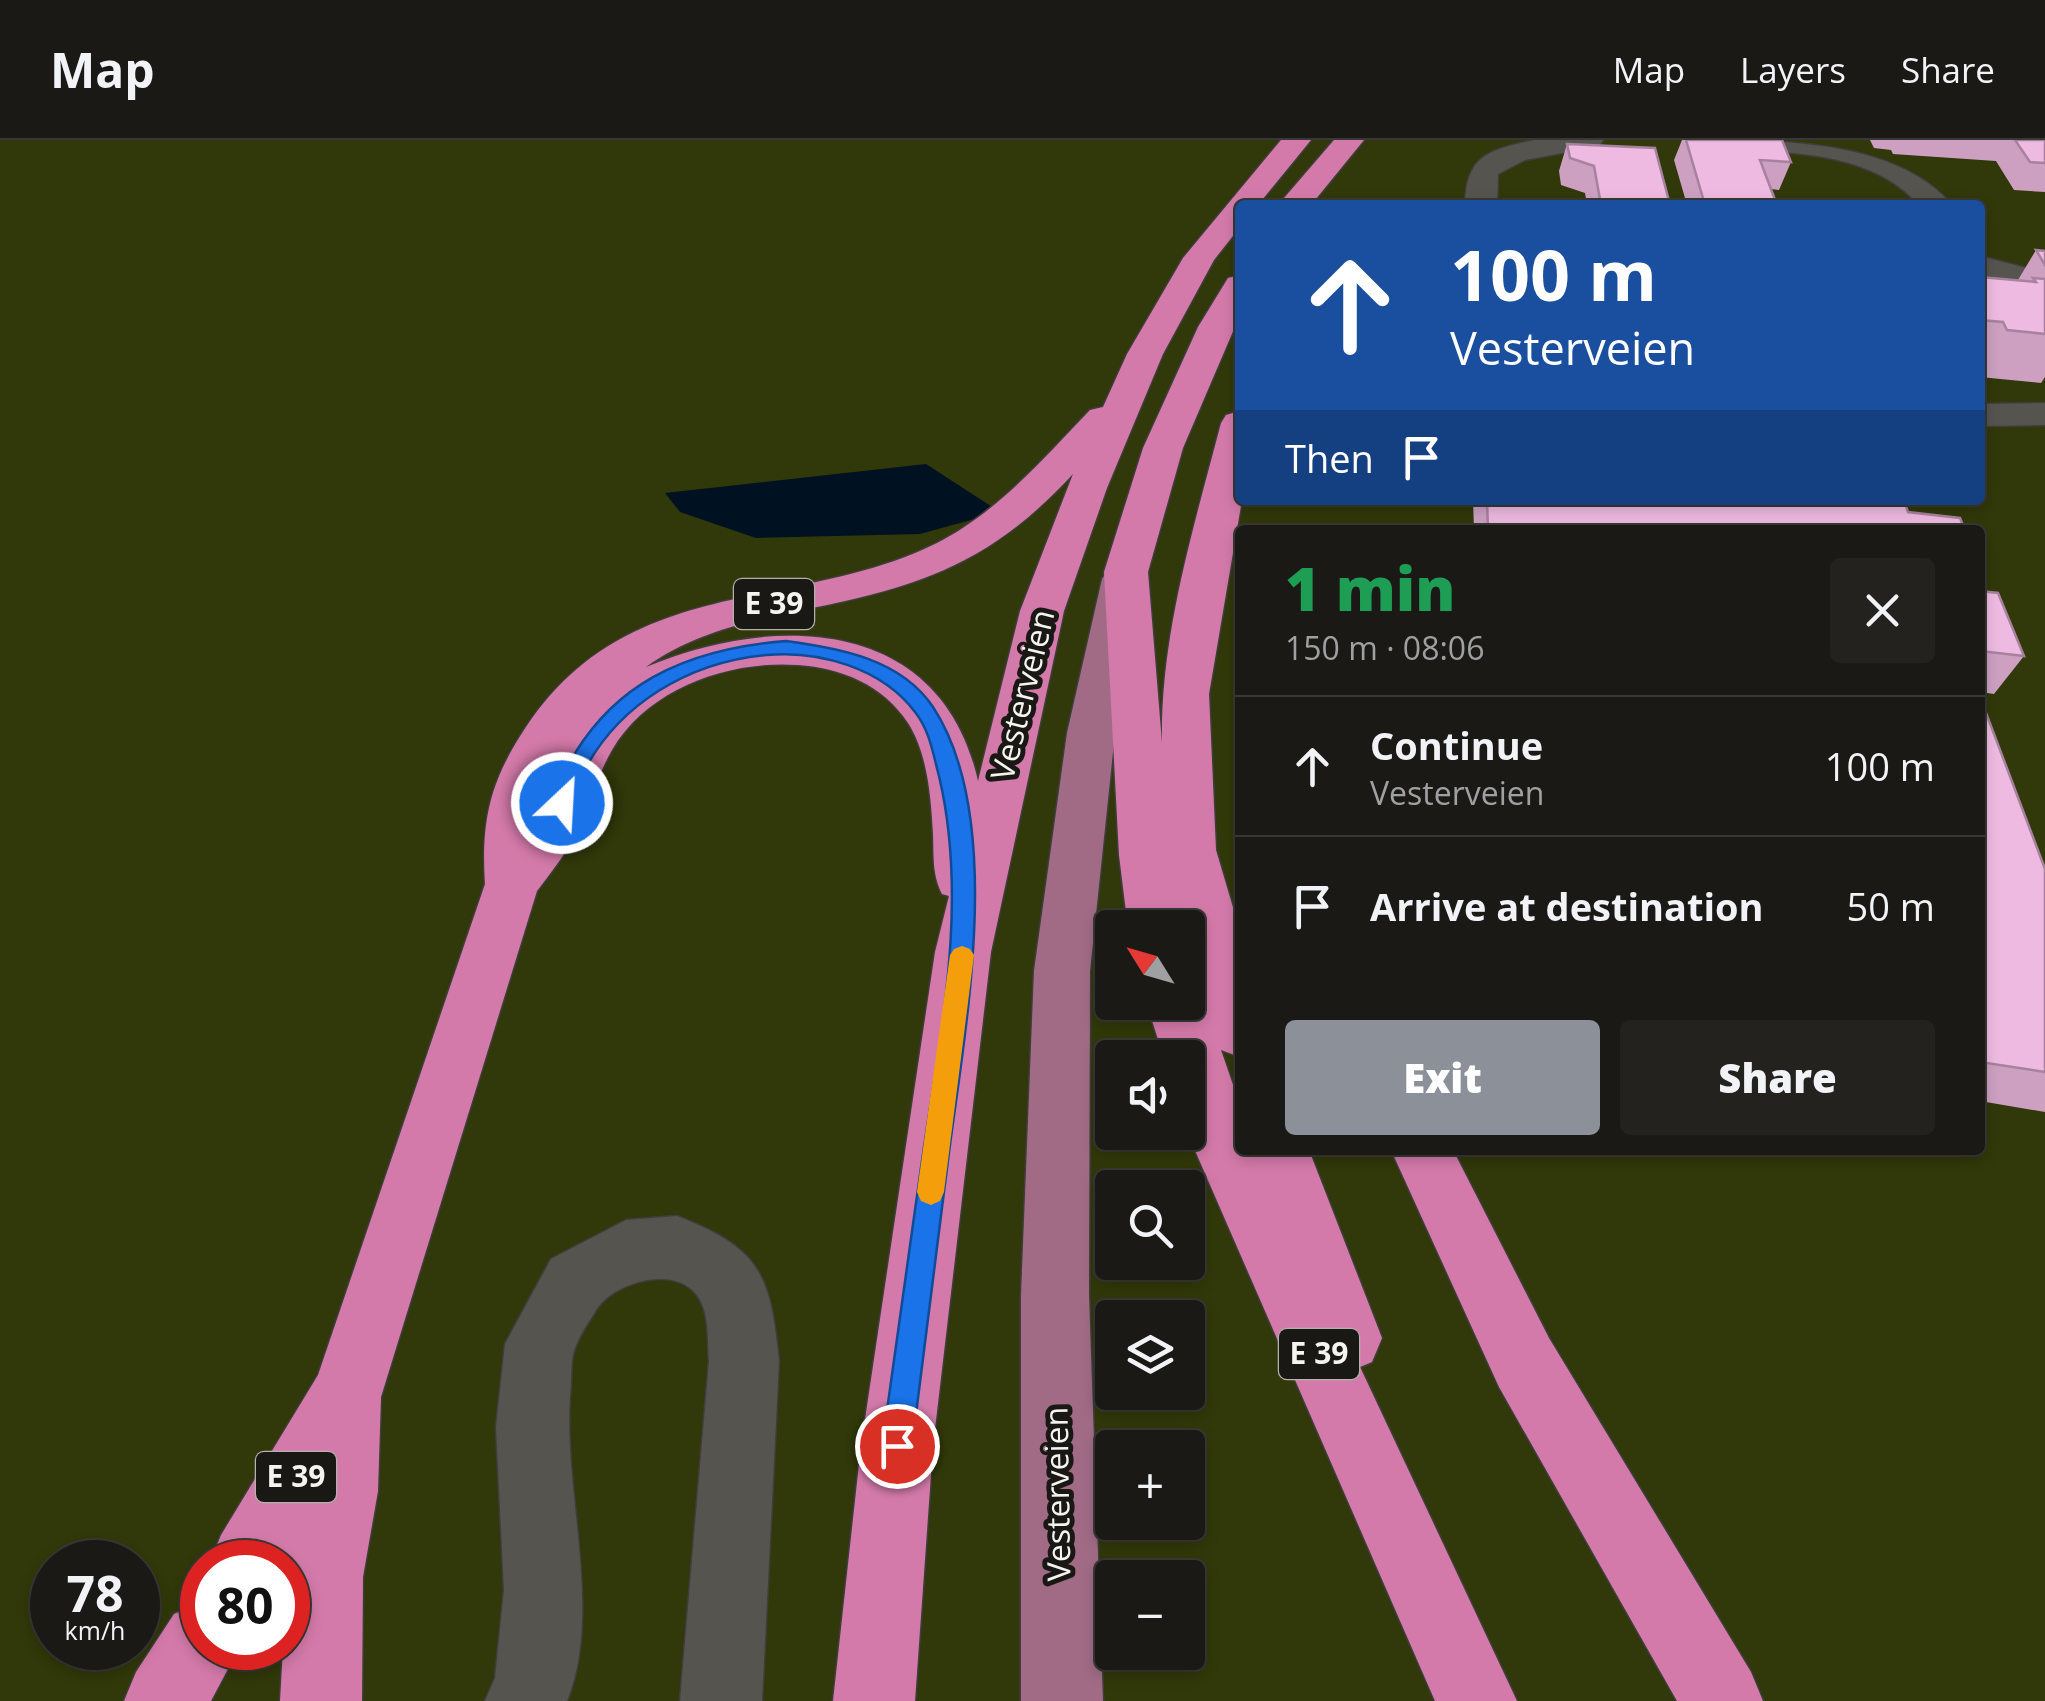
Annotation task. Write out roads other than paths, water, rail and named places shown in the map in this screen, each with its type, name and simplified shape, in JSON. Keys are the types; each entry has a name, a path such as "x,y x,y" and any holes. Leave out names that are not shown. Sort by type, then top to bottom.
{"highway":[{"name":"Vesterveien","path":"1245,200 1297,140"},
{"path":"1298,200 1350,140"},
{"path":"1337,200 1379,140"},
{"name":"Vesterveien","path":"874,1701 897,1446 962,952 1042,611 1088,488 1145,354 1183,285 1235,213"},
{"name":"Vesterveien","path":"1153,910 1144,855 1126,572 1163,448 1216,327 1235,294"},
{"name":"E 39","path":"512,884 509,830 528,768 551,726 578,696 617,664 706,619 838,592 899,575 952,552 1011,510 1131,390"},
{"path":"1235,441 1208,556 1185,694 1190,850 1235,1014"},
{"name":"E 39","path":"321,1701 325,1576 341,1491 348,1393 512,884 551,832 572,774 595,738 628,700 669,675 745,650 786,647 830,653 862,663 896,682 924,708 940,738 960,820 962,952"},
{"name":"E 39","path":"1181,1020 1221,1139 1476,1701"},
{"name":"E 39","path":"1280,1155 1484,1701"},
{"path":"1424,1155 1445,1206 1556,1424 1722,1701"},
{"name":"E 39","path":"259,1540 348,1393"},
{"path":"165,1701 184,1670"}],"main road":[{"name":"Vesterveien","path":"1062,1701 1054,1295 1062,971 1091,734 1126,572"}],"lane":[{"path":"1481,200 1483,172 1488,165 1527,151 1589,140"},
{"path":"1713,140 1784,144 1885,166 1917,182 1932,200"},
{"path":"1985,268 2045,283"},
{"path":"1985,415 2045,414"},
{"path":"526,1701 534,1680 542,1590 532,1427 540,1344 575,1282 626,1252 677,1247 716,1267 739,1305 744,1361 721,1701"}],"water":[{"path":"926,464 1000,512 920,534 756,538 680,512 665,493"}]}
